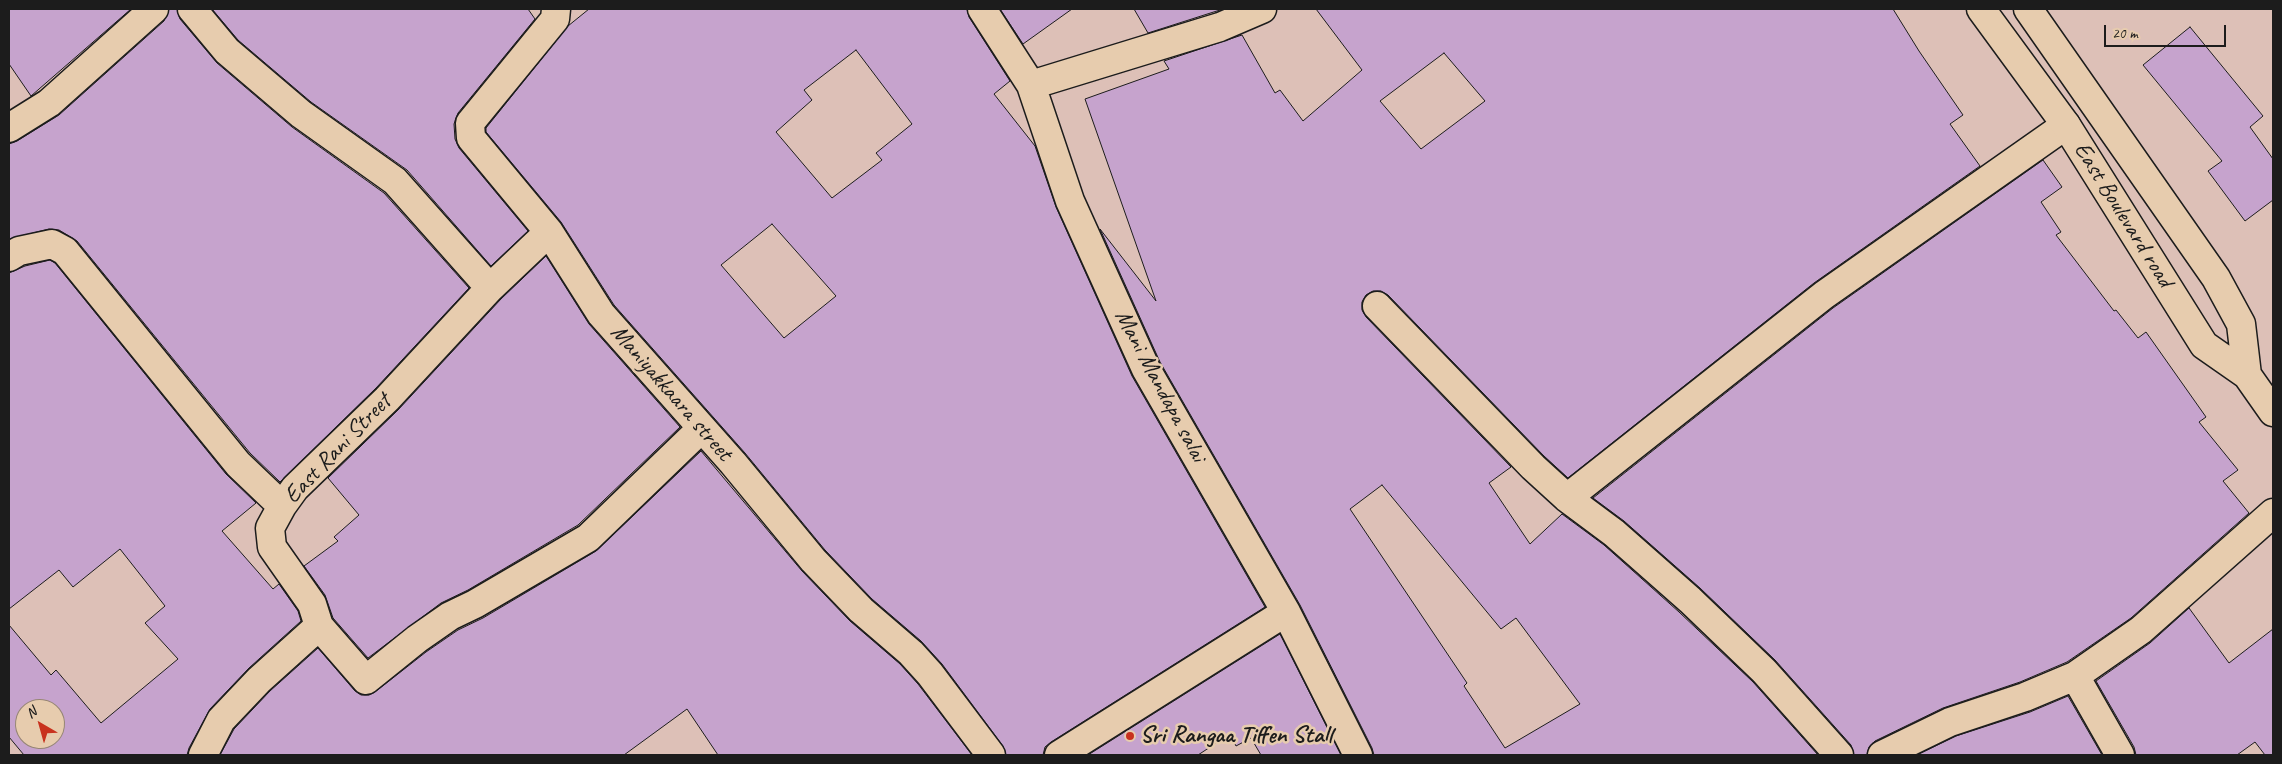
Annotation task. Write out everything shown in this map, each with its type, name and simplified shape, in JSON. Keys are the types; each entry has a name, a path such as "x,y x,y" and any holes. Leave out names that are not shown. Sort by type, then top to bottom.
{"street":[{"path":"9,128 49,103 154,9"},
{"path":"192,9 234,57 302,114 395,181 490,288"},
{"name":"Maniyakkaara street","path":"556,9 555,19 470,123 471,138 549,232 601,314 733,463 813,560 861,610 911,654 930,674 991,755"},
{"name":"Mani Mandapa salai","path":"982,9 1031,85 1070,201 1146,370 1286,612 1358,755"},
{"path":"1031,85 1220,27 1262,9"},
{"name":"East Boulevard road","path":"1981,9 2066,125 2204,345 2247,375 2273,412"},
{"path":"2028,9 2216,278 2241,324 2247,375"},
{"path":"1567,498 1824,295 2066,125"},
{"name":"East Rani Street","path":"319,626 312,604 272,547 270,528 282,506 295,488 387,399 490,288 549,232"},
{"path":"9,256 19,251 52,244 65,251 238,464 282,506"},
{"path":"1377,306 1533,467 1567,498 1614,533 1690,600 1764,671 1840,755"},
{"path":"203,755 220,720 259,680 319,626 366,680 417,639 450,616 475,604 588,538 702,428"},
{"path":"1882,755 1950,722 2025,698 2075,676 2141,630 2273,513"},
{"path":"1059,755 1286,612"},
{"path":"2075,676 2120,755"}],"building":[{"path":"9,9 131,9 31,96 9,64"},
{"path":"169,9 177,9 180,19 217,63 292,127 384,193 469,288 376,388 280,482 250,453 77,241 59,230 49,229 9,239 9,144 59,115 164,21"},
{"path":"212,9 528,9 535,19 458,113 454,124 455,139 459,148 528,231 491,266 407,170 311,102 238,40"},
{"path":"589,9 967,9 969,17 1010,81 994,94 1035,146 1056,207 1132,376 1265,607 1051,742 1045,747 1043,755 1006,755 1003,746 942,664 921,641 872,599 825,550 745,453 614,305 561,222 486,132 486,128 568,26","holes":["856,50 912,124 876,153 882,160 832,198 776,132 812,100 804,90","772,224 836,296 784,338 721,265"]},
{"path":"1000,9 1072,9 1023,44"},
{"path":"1134,9 1223,9 1148,33"},
{"path":"1316,9 1893,9 1963,115 1950,124 1980,166 1814,283 1568,478 1544,456 1388,295 1381,291 1373,291 1366,295 1362,302 1362,310 1366,317 1511,467 1489,483 1530,544 1562,514 1604,545 1679,612 1753,682 1818,755 1374,755 1300,605 1160,362 1100,229 1156,301 1085,99 1169,69 1164,61 1242,35 1275,93 1280,90 1303,121 1362,70","holes":["1444,53 1485,101 1421,149 1380,101","1382,485 1501,629 1516,618 1580,704 1505,748 1464,686 1467,683 1350,509"]},
{"path":"2190,27 2263,116 2250,127 2273,159 2273,200 2245,221 2208,171 2222,161 2143,65"},
{"path":"2043,160 2062,187 2041,202 2061,232 2056,235 2114,311 2116,310 2138,338 2146,332 2206,417 2199,422 2238,470 2223,481 2249,513 2131,618 2067,662 2020,682 1943,708 1875,741 1869,747 1867,755 1854,755 1851,745 1775,660 1700,588 1624,521 1593,498 1833,308"},
{"path":"546,256 589,324 680,427 578,525 468,590 441,603 368,658 333,618 325,595 304,566 338,541 334,537 359,515 328,478 398,410 501,299"},
{"path":"50,260 55,263 226,474 256,503 222,531 273,589 279,584 298,611 301,621 249,668 210,709 187,755 24,755 19,749 65,749 65,699 15,699 15,744 9,737 9,625 51,675 56,670 101,723 178,659 145,623 165,606 120,549 73,587 59,570 9,609 9,273 25,266"},
{"path":"701,451 802,571 850,621 900,664 918,684 972,755 718,755 687,709 624,755 220,755 234,729 270,691 318,648 355,691 361,695 369,695 375,692 426,652 458,630 483,618 596,551"},
{"path":"2189,608 2229,663 2273,629 2273,755 2265,755 2255,742 2237,755 2136,755 2134,747 2096,681 2150,643"},
{"path":"1280,634 1341,755 1261,755 1251,738 1236,746 1230,734 1198,755 1088,755"},
{"path":"2068,696 2102,755 1917,755 1956,736 2030,712"}],"place":[{"name":"Sri Rangaa Tiffen Stall","path":"1130,736"}]}
